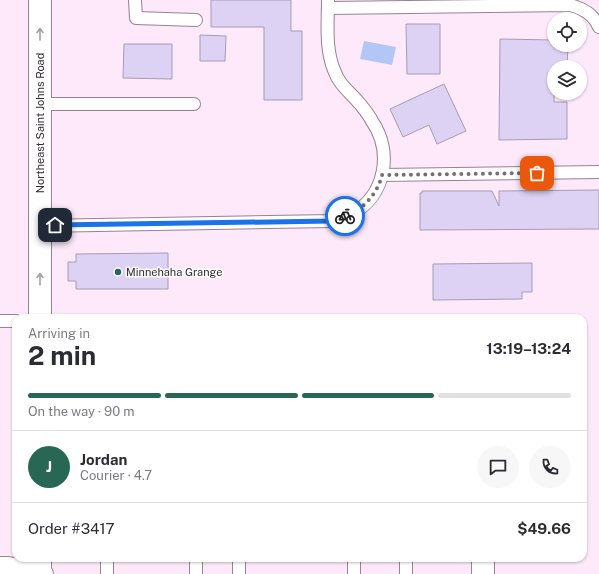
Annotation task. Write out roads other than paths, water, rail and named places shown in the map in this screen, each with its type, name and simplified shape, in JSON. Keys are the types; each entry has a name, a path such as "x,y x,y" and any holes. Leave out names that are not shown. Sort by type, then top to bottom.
{"main road":[{"name":"Northeast Saint Johns Road","path":"40,0 40,314"},
{"path":"0,568 41,574 40,562"},
{"path":"483,562 483,574"}],"lane":[{"path":"135,0 136,18 196,20"},
{"path":"40,226 332,221 352,214 369,201 380,183 382,175 385,162 383,141 373,122 359,103 344,88 334,70 329,50 328,4 570,5 589,13 596,20 599,28"},
{"path":"40,104 194,104"},
{"path":"382,175 599,172"},
{"path":"0,321 12,321"},
{"path":"107,562 107,574"},
{"path":"196,562 196,574"},
{"path":"239,562 239,574"},
{"path":"354,562 354,574"},
{"path":"406,562 406,574"}],"water":[{"path":"364,41 396,47 392,65 360,59"}],"place":[{"name":"Minnehaha Grange","path":"118,272"}]}
